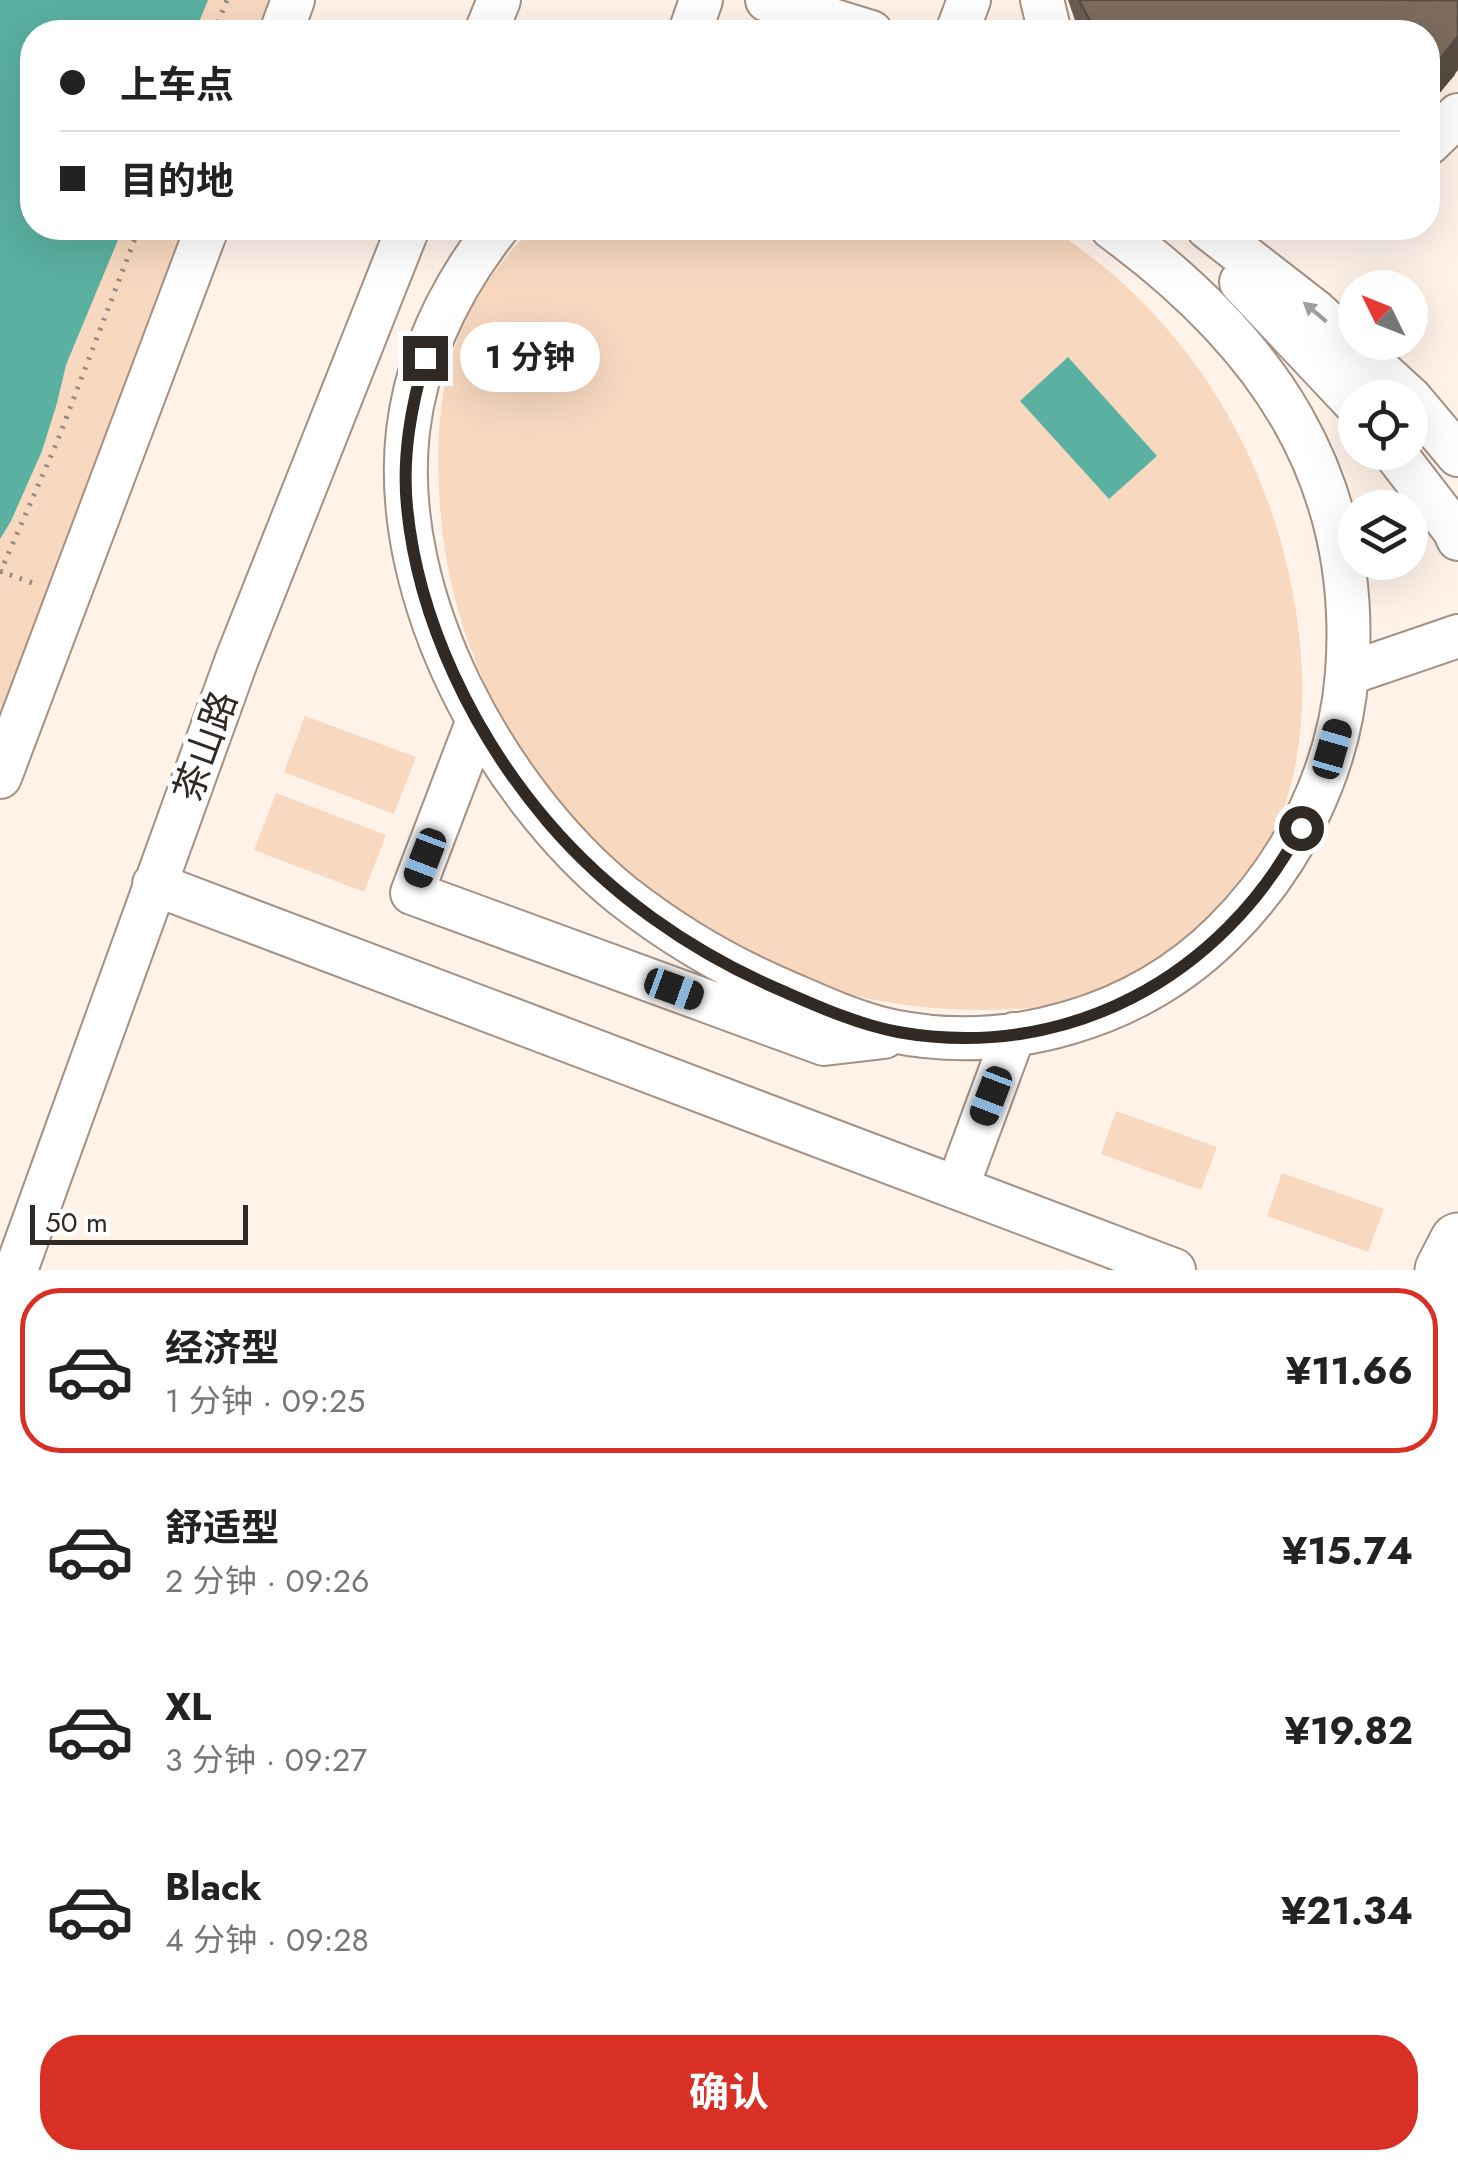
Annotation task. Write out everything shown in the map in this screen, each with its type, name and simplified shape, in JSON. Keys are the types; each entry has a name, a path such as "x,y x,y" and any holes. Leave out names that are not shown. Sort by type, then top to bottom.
{"main road":[{"path":"1443,1270 1458,1241"}],"street":[{"path":"767,0 832,20"},
{"path":"0,776 202,240"},
{"name":"茶山路","path":"16,1270 238,659 403,240"},
{"path":"488,240 438,322 415,394 406,468 409,523 420,578 448,658 478,720 518,784 580,856 618,892 702,952 748,976 862,1023 916,1034 967,1038 1014,1034 1079,1020 1115,1007 1150,989 1213,944 1241,916 1291,847 1326,769 1338,728 1347,674 1348,600 1343,556 1319,470 1278,392 1218,318 1181,282 1127,240"},
{"path":"1200,240 1338,384"},
{"path":"1223,240 1315,311 1412,399 1458,456"},
{"path":"1408,470 1458,539"},
{"path":"1347,674 1458,636"},
{"path":"478,720 412,893 824,1044 916,1034"},
{"path":"154,884 1174,1270"},
{"path":"957,1188 1014,1034"}],"path":[{"path":"0,572 57,442 134,240"}],"shaded area":[{"path":"0,0 279,0 271,20 20,20 20,240 187,240 0,733"},
{"path":"522,240 1067,240 1102,265 1148,308 1189,355 1223,407 1252,463 1275,521 1291,582 1302,674 1296,764 1267,849 1240,891 1182,951 1099,995 1061,1006 959,1010 904,1005 850,994 788,974 669,911 648,894 565,813 530,766 491,697 462,624 452,586 438,466 444,391 465,322 505,259"},
{"path":"305,716 416,757 394,814 284,772"},
{"path":"276,793 386,835 364,892 254,850"},
{"path":"1116,1111 1217,1147 1201,1190 1101,1154"},
{"path":"1282,1173 1384,1209 1368,1252 1267,1216"}],"water":[{"path":"0,0 208,0 200,20 20,20 20,240 118,240 66,365 42,451 0,539"},
{"path":"1068,357 1157,456 1109,499 1020,401"}],"building":[{"path":"1079,0 1458,0 1458,36 1440,59 1440,20 1090,20"}],"route":[{"path":"425,358 408,430 407,504 420,578 468,702 518,784 548,822 618,892 702,952 828,1011 896,1032 967,1038 1041,1030 1115,1007 1150,989 1213,944 1268,882 1301,828"}]}
